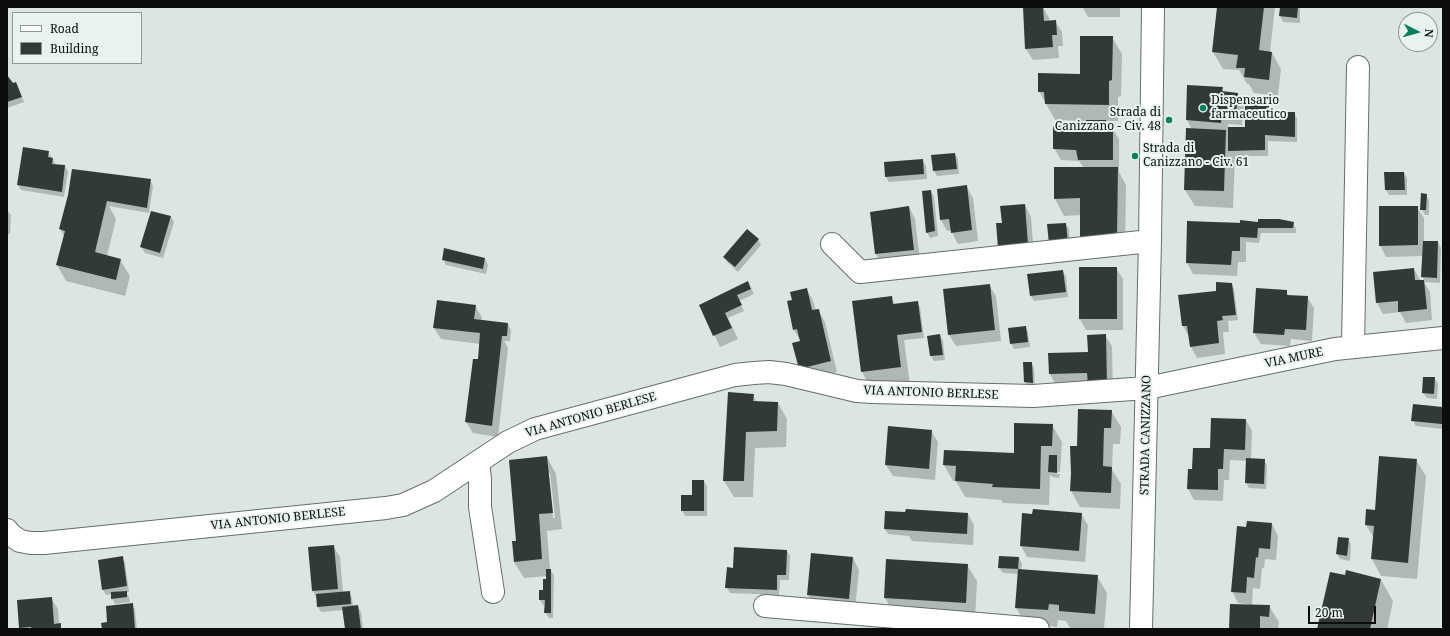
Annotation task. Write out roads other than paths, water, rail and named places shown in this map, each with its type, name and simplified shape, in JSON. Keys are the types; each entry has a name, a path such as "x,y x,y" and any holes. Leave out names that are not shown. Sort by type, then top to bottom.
{"street":[{"name":"STRADA CANIZZANO","path":"1142,629 1153,7"},
{"path":"1353,347 1358,67"},
{"path":"832,244 860,272 1150,241"},
{"name":"VIA MURE","path":"1147,388 1328,351 1443,338"},
{"name":"VIA ANTONIO BERLESE","path":"7,530 11,535 20,541 44,543 403,505 420,498 508,442 535,429 735,375 754,372 786,374 857,391 872,392 1033,396 1147,388"},
{"path":"478,462 480,479 480,507 493,592"},
{"path":"765,606 1038,629"}],"place":[{"name":"Dispensario farmaceutico","path":"1203,108"},
{"name":"Strada di Canizzano - Civ. 48","path":"1169,120"},
{"name":"Strada di Canizzano - Civ. 61","path":"1135,156"}]}
